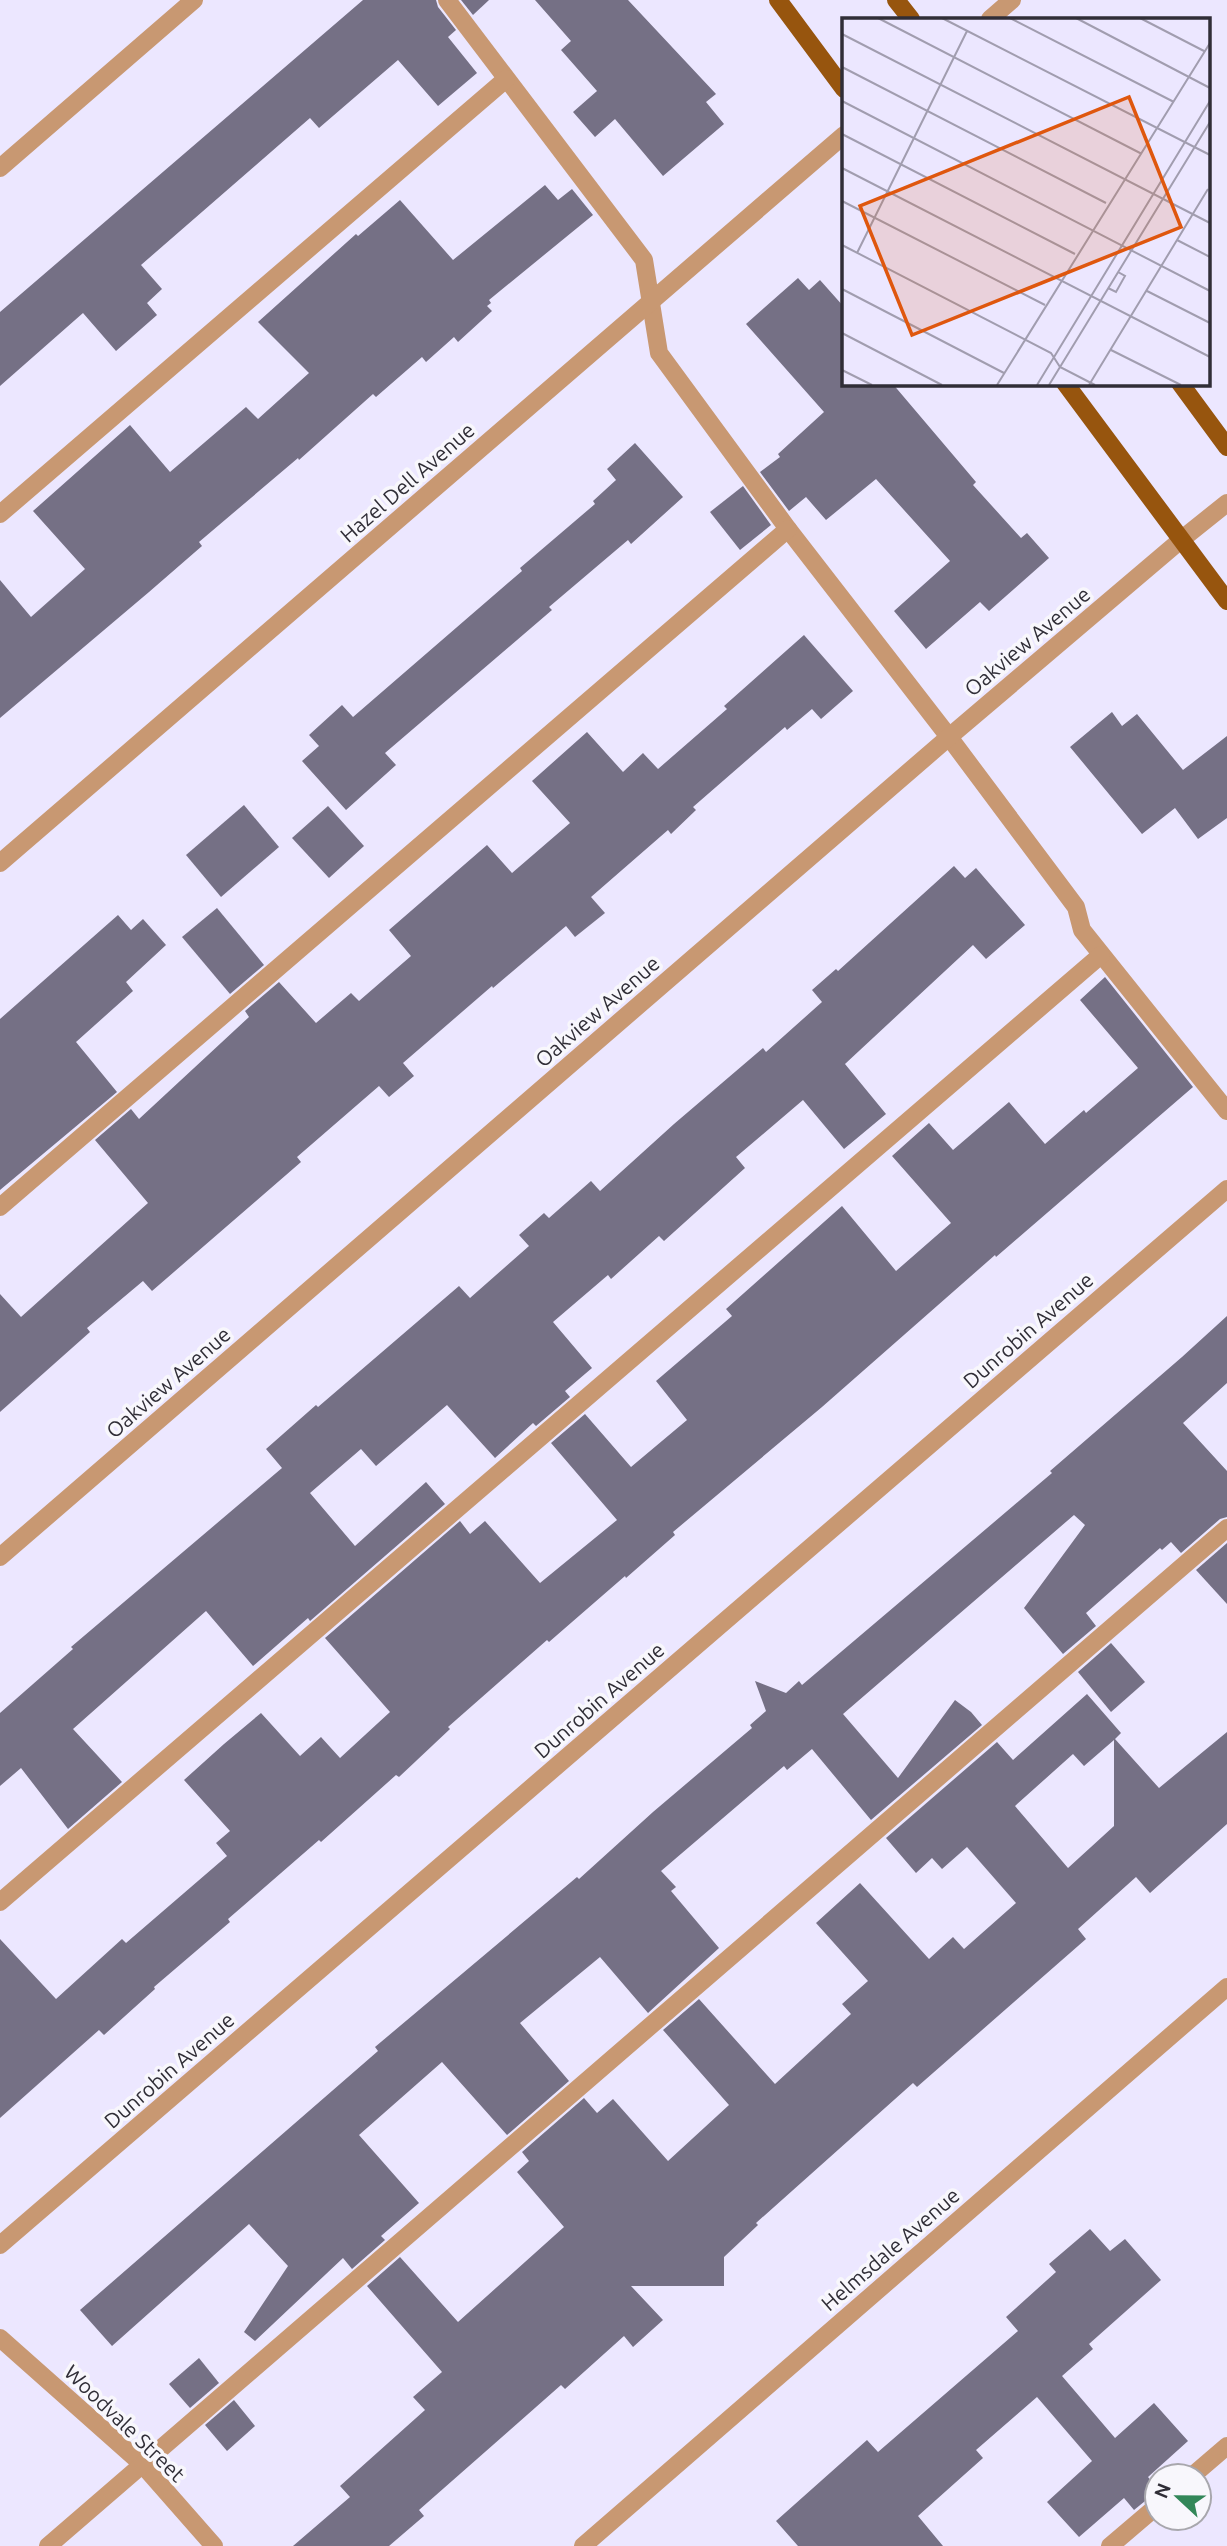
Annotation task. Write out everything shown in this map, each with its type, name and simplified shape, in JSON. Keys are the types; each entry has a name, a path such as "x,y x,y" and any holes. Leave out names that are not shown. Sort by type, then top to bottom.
{"main road":[{"path":"778,0 842,86"},
{"path":"896,0 910,18"},
{"path":"1066,385 1227,601"},
{"path":"1181,385 1227,447"}],"street":[{"path":"0,168 194,0"},
{"path":"447,0 644,260 659,353 788,529 1076,907 1082,930 1227,1111"},
{"path":"991,18 1012,0"},
{"path":"0,514 506,79"},
{"name":"Hazel Dell Avenue","path":"0,863 842,137"},
{"name":"Oakview Avenue","path":"0,1557 949,737 1227,503"},
{"path":"0,1207 788,529"},
{"path":"0,1902 1101,955"},
{"name":"Dunrobin Avenue","path":"0,2245 1227,1189"},
{"path":"48,2546 1227,1528"},
{"name":"Helmsdale Avenue","path":"583,2546 1227,1987"},
{"name":"Woodvale Street","path":"0,2338 142,2465 214,2546"},
{"path":"1208,2462 1227,2446"},
{"path":"1110,2546 1143,2518"}],"building":[{"path":"363,0 436,0 438,7 456,30 448,37 477,73 438,106 398,60 319,128 310,118 141,265 162,289 147,303 157,315 116,351 83,313 0,386 0,312"},
{"path":"461,0 489,0 473,15"},
{"path":"535,0 628,0 716,94 706,102 724,124 663,176 615,119 595,137 573,112 597,91 561,50 571,41"},
{"path":"545,185 558,200 572,189 593,215 489,300 491,303 487,306 492,311 458,342 454,337 426,362 422,357 376,397 373,394 299,460 298,458 199,542 202,546 0,718 0,580 31,617 85,569 33,511 130,425 170,472 246,407 258,419 309,373 258,322 356,234 358,236 400,200 453,260"},
{"path":"798,278 809,290 820,280 842,305 842,385 894,385 976,482 973,485 1021,538 1027,533 1049,558 989,611 980,602 926,649 894,611 950,561 876,479 826,520 806,497 789,511 760,472 780,457 778,454 824,412 746,324"},
{"path":"635,443 683,497 631,544 628,540 549,607 552,610 385,753 396,765 346,810 302,761 319,746 309,735 342,705 353,717 522,571 520,568 595,504 593,501 616,480 607,469"},
{"path":"743,486 771,525 740,550 710,512"},
{"path":"804,635 853,691 821,719 812,709 787,730 785,727 693,807 696,810 671,834 668,830 591,897 605,913 575,937 566,926 493,988 492,986 403,1063 414,1076 389,1097 379,1086 297,1157 301,1162 152,1291 143,1281 87,1328 90,1332 0,1412 0,1294 21,1317 148,1203 95,1140 131,1109 139,1119 249,1017 245,1011 279,982 316,1023 351,993 359,1001 411,956 389,930 487,845 512,873 570,823 532,781 587,732 623,772 643,753 658,769 727,709 724,706"},
{"path":"1112,712 1122,726 1137,714 1183,770 1227,736 1227,818 1198,839 1175,808 1142,834 1070,747"},
{"path":"244,805 279,847 221,897 186,855"},
{"path":"328,806 364,846 329,878 292,838"},
{"path":"954,866 965,878 976,868 1025,925 986,959 973,945 845,1064 886,1114 844,1149 803,1100 736,1157 745,1168 664,1241 659,1236 611,1279 608,1275 553,1322 592,1368 565,1391 570,1397 536,1426 533,1423 495,1458 447,1405 376,1466 361,1449 310,1493 355,1546 426,1482 445,1504 310,1621 308,1618 253,1666 206,1611 73,1729 122,1782 68,1829 21,1768 0,1786 0,1713 73,1649 71,1647 282,1468 266,1449 459,1286 470,1298 529,1246 519,1235 544,1213 549,1218 591,1181 600,1191 763,1048 766,1052 822,1002 812,990 836,969 838,971"},
{"path":"217,908 264,965 230,994 182,937"},
{"path":"118,915 131,930 143,919 166,945 126,982 133,991 76,1042 117,1092 0,1190 0,1019"},
{"path":"1105,977 1193,1087 673,1532 675,1535 626,1578 625,1576 549,1642 547,1640 448,1727 450,1729 399,1777 396,1775 228,1919 230,1922 154,1987 155,1989 104,2035 99,2030 0,2118 0,1939 56,1999 122,1939 126,1943 227,1856 216,1843 230,1831 184,1780 224,1744 261,1713 300,1756 321,1737 340,1758 390,1712 325,1638 460,1521 470,1534 485,1521 540,1583 617,1520 551,1443 585,1414 631,1467 687,1420 656,1381 732,1316 726,1309 842,1206 896,1271 951,1223 892,1156 929,1123 953,1150 1009,1102 1045,1144 1138,1068 1080,1000"},
{"path":"1227,1316 1227,1383 1183,1423 1227,1471 1227,1517 1220,1519 1181,1553 1171,1542 1162,1550 1160,1548 1086,1613 1096,1626 1063,1654 1024,1608 1085,1525 1074,1515 843,1714 898,1778 955,1700 982,1725 871,1820 812,1749 787,1770 784,1766 661,1871 676,1887 671,1891 719,1948 648,2013 600,1957 520,2023 569,2081 507,2135 442,2062 359,2135 419,2203 381,2236 385,2240 352,2269 343,2258 255,2341 244,2332 288,2266 249,2224 112,2346 80,2310 378,2051 375,2047 577,1877 579,1879 752,1728 750,1725 766,1711 755,1681 786,1693 799,1681 802,1685 1052,1473 1050,1471"},
{"path":"1227,1543 1227,1604 1196,1570"},
{"path":"1111,1643 1145,1682 1111,1712 1078,1672"},
{"path":"1087,1694 1121,1733 1115,1739 1159,1788 1227,1732 1227,1824 1150,1893 1136,1877 1078,1929 1086,1939 917,2087 913,2083 756,2223 758,2225 724,2257 724,2286 631,2286 663,2320 633,2347 624,2336 565,2389 561,2385 419,2510 424,2516 389,2546 293,2546 350,2497 340,2486 425,2410 413,2397 442,2372 367,2286 400,2257 458,2322 564,2227 517,2172 529,2161 522,2152 584,2098 597,2113 613,2099 668,2161 729,2105 663,2030 699,1999 775,2084 851,2014 842,2004 868,1981 816,1923 860,1883 929,1959 953,1937 964,1949 1016,1903 967,1847 942,1869 932,1858 916,1873 886,1838 997,1742 1013,1760","holes":["1114,1740 1114,1826 1068,1868 1015,1806 1073,1754 1084,1766"]},
{"path":"1090,2229 1110,2251 1125,2239 1161,2280 1089,2344 1093,2349 1062,2376 1115,2438 1154,2403 1188,2441 1165,2462 1143,2462 1143,2503 1134,2510 1124,2498 1079,2537 1047,2502 1092,2461 1037,2397 976,2450 983,2458 918,2516 943,2546 798,2546 776,2521 867,2440 878,2452 1018,2331 1006,2317 1056,2272 1049,2264"},
{"path":"199,2358 219,2383 190,2408 169,2384"},
{"path":"234,2400 255,2426 227,2451 205,2425"}]}
